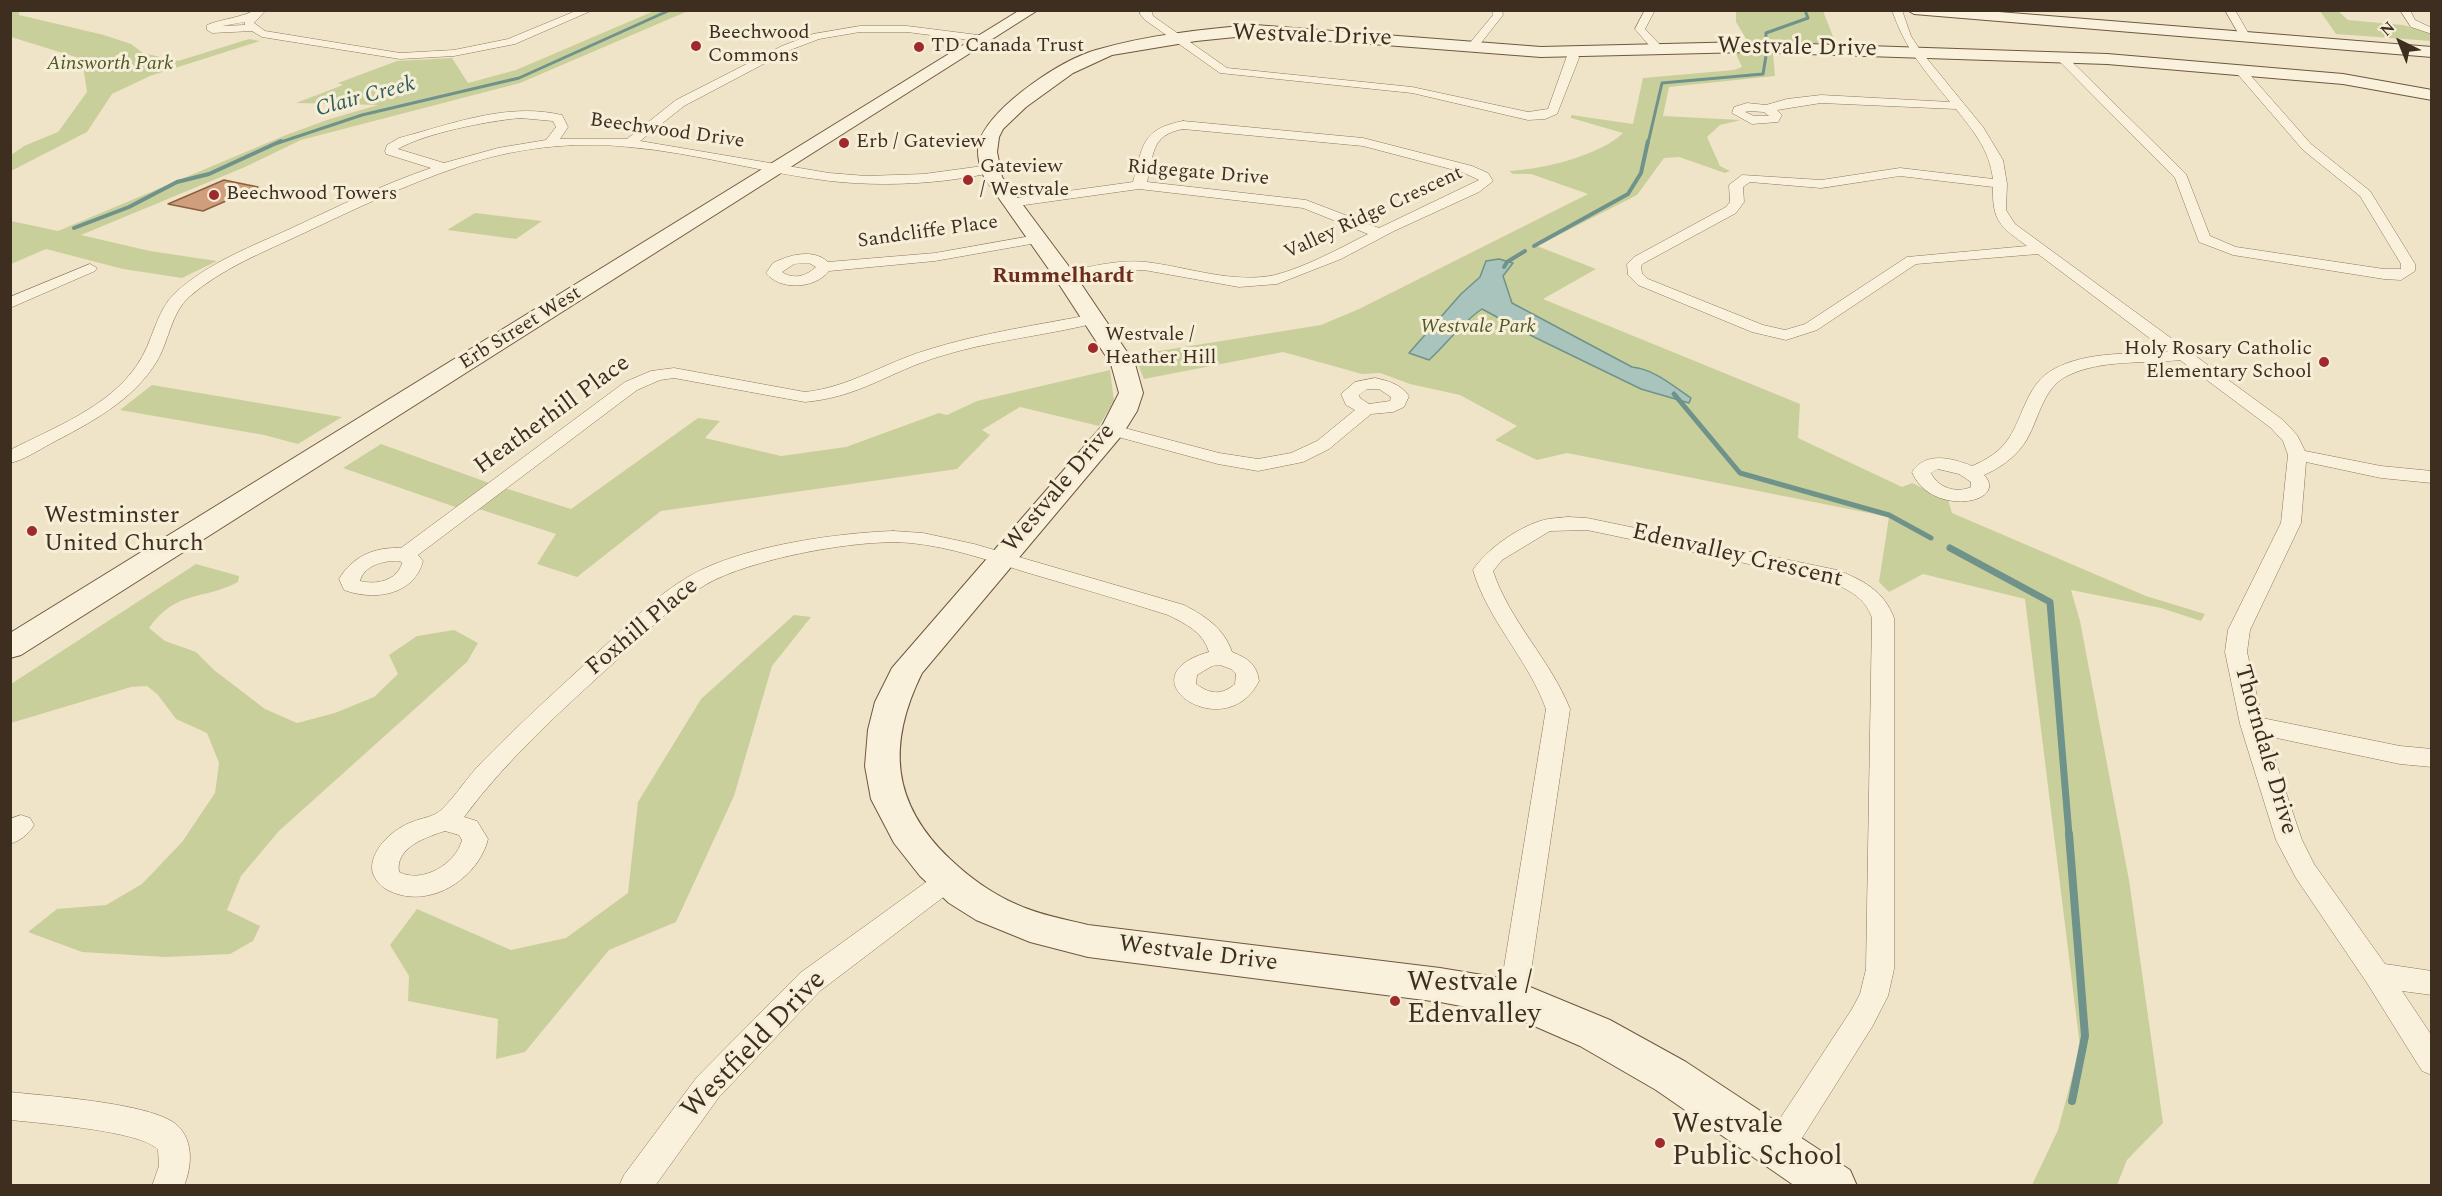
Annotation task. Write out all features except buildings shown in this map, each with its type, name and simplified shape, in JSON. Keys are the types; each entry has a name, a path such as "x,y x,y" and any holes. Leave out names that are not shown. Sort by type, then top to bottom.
{"street":[{"path":"261,10 251,23 262,34 381,54 417,56 454,53 511,42 588,10"},
{"name":"Erb Street West","path":"10,648 1031,10"},
{"path":"1146,10 1145,14 1149,18 1219,69 1233,74 1412,90 1528,116 1545,115 1553,111 1573,58 1572,53"},
{"path":"1473,46 1498,15 1497,10"},
{"path":"1650,10 1640,29 1658,49"},
{"path":"1896,10 1906,36 1916,52 1979,130 1996,160 2000,184 1999,210 2010,227 2038,250 2277,424 2291,439 2297,455 2381,472 2432,477"},
{"path":"1914,10 2432,45"},
{"path":"1999,10 2432,52"},
{"path":"2230,10 2243,33"},
{"path":"2405,10 2407,18 2413,24 2432,31"},
{"path":"630,143 680,103 786,48 817,36 860,29 897,28 986,39"},
{"name":"Westvale Drive","path":"1834,1185 1671,1076 1605,1038 1513,998 1440,985 1088,941 1034,928 976,902 925,858 899,822 884,782 883,746 888,713 908,668 1113,430 1131,393 1123,364 1065,277 1010,203 990,169 987,150 990,136 1001,120 1073,65 1115,50 1232,32 1281,31 1572,53 1747,47 2107,59 2343,79 2432,95"},
{"path":"2061,57 2181,177 2204,239 2232,251 2252,255 2384,274 2401,274 2408,271 2408,264 2365,194 2307,147 2240,70"},
{"path":"1767,109 1786,103 1821,99 1958,106"},
{"path":"443,167 391,151 391,148 403,141 520,113 558,118 562,127 552,141"},
{"name":"Valley Ridge Crescent","path":"1065,277 1100,269 1144,266 1239,282 1259,282 1294,274 1474,189 1486,181 1483,176 1467,170 1371,143 1183,125 1163,128 1148,145 1139,185"},
{"name":"Beechwood Drive","path":"10,458 93,412 135,379 161,335 168,313 181,296 199,281 227,265 345,209 443,167 511,147 572,140 630,143 829,177 866,180 924,178 990,169"},
{"path":"2000,184 1900,172 1821,184 1747,178 1736,185 1737,201 1731,210 1640,260 1634,264 1633,270 1635,276 1643,282 1758,329 1786,334 1811,327 1912,260 2038,250"},
{"name":"Ridgegate Drive","path":"1010,203 1139,185 1306,204 1379,233"},
{"name":"Sandcliffe Place","path":"824,267 935,257 1037,239"},
{"path":"10,303 90,268"},
{"name":"Heatherhill Place","path":"405,555 631,386 644,379 674,373 805,397 827,396 851,390 917,359 956,346 1094,319"},
{"path":"1972,473 1996,462 2017,440 2034,401 2046,384 2058,374 2089,363 2185,355"},
{"path":"1113,430 1218,458 1258,465 1296,458 1323,445 1366,409"},
{"name":"Thorndale Drive","path":"2297,455 2291,523 2240,630 2236,652 2252,724 2289,840 2305,871 2377,975 2432,1062"},
{"name":"Edenvalley Crescent","path":"1513,998 1558,709 1553,690 1490,593 1483,570 1488,563 1531,532 1546,525 1587,524 1830,575 1852,583 1869,594 1880,607 1883,618 1880,969 1874,996 1862,1018 1779,1147"},
{"name":"Foxhill Place","path":"446,822 474,786 571,690 668,601 705,575 737,562 804,548 877,538 908,537 933,541 1002,558 1176,610 1202,623 1216,638 1222,657"},
{"path":"2252,724 2400,755 2432,758"},
{"name":"Westfield Drive","path":"635,1185 708,1087 810,982 949,879"},
{"path":"2377,975 2432,983"},
{"path":"10,1106 141,1125 164,1134 175,1152 175,1171 168,1185"}],"green space":[{"name":"Ainsworth Park","path":"11,10 19,11 19,15 104,35 131,44 143,53 178,61 249,39 260,41 150,76 112,94 87,132 11,171 11,155 24,146 58,132 87,92 82,59 11,37"},
{"path":"654,11 688,11 520,83 301,140 245,167 81,235 150,251 217,261 182,278 123,269 46,249 11,264 11,221 58,231 286,135 378,105 296,103 343,85 338,83 397,61 452,58 468,83 516,70"},
{"path":"1736,11 1823,11 1836,44 1748,42 1736,22"},
{"path":"2320,11 2338,11 2348,20 2403,25 2431,33 2431,41 2336,34"},
{"name":"Westvale Park","path":"1735,52 1773,53 1775,76 1669,87 1663,116 1741,120 1720,125 1707,137 1720,166 1730,171 1725,173 1679,157 1664,158 1637,195 1537,246 1596,269 1543,299 1800,404 1798,438 1902,487 1912,483 1948,500 1952,513 2146,596 2205,614 2201,621 2161,608 2071,590 2080,621 2129,880 2163,1123 2127,1160 2117,1185 2032,1185 2058,1130 2080,1047 2025,599 1923,574 1889,592 1879,582 1889,517 1567,453 1537,460 1495,440 1517,426 1460,395 1410,384 1380,373 1362,374 1283,352 1144,379 1134,355 1321,325 1359,309 1588,194 1531,174 1513,174 1509,171 1570,160 1600,148 1623,133 1571,118 1571,115 1633,124 1643,78 1734,70 1742,67"},
{"path":"475,213 542,221 516,239 447,230"},
{"path":"1110,370 1114,401 1099,426 1020,407 982,430 990,435 957,469 661,511 577,577 537,564 556,534 482,510 458,508 343,468 381,444 492,484 571,509 698,418 720,421 705,438 781,456 846,447 939,413 947,415 977,401"},
{"path":"152,385 342,417 298,444 264,435 120,410"},
{"path":"196,564 239,576 238,582 180,601 159,616 149,628 165,641 196,652 214,670 265,709 297,723 335,713 374,697 398,674 389,655 417,636 454,630 478,643 467,662 279,831 241,876 227,910 260,926 253,941 230,954 165,957 82,952 28,932 57,909 106,905 142,884 182,842 215,793 219,763 207,733 176,719 158,695 147,686 131,687 11,723 11,684"},
{"path":"794,615 811,617 772,666 734,796 676,922 609,950 525,1052 496,1059 498,1019 408,1001 409,976 390,945 417,909 511,950 566,938 628,893 638,802 701,699"}],"water":[{"path":"1499,259 1513,263 1503,276 1512,303 1632,367 1656,375 1691,398 1689,403 1641,389 1482,309 1429,360 1409,353 1461,294 1480,277 1486,261"}],"waterway":[{"name":"Clair Creek","path":"278,143 362,115 519,78 670,10"},
{"path":"1766,39 1766,33 1808,18 1806,13"},
{"path":"1648,143 1662,83 1763,74 1766,56"},
{"name":"Clair Creek","path":"74,228 129,207 177,182 209,174 281,141"},
{"path":"1534,246 1628,194 1641,173 1648,141"},
{"path":"1504,267 1507,262 1525,251"},
{"path":"1674,394 1740,473 1889,515 1931,538"},
{"path":"1952,549 1950,548 2050,602 2069,835"},
{"path":"2069,834 2085,1036 2072,1101"}],"place":[{"name":"Beechwood Commons","path":"696,46"},
{"name":"TD Canada Trust","path":"919,47"},
{"name":"Erb / Gateview","path":"844,143"},
{"name":"Gateview / Westvale","path":"968,180"},
{"name":"Beechwood Towers","path":"214,195"},
{"name":"Westvale / Heather Hill","path":"1093,348"},
{"name":"Holy Rosary Catholic Elementary School","path":"2324,362"},
{"name":"Westminster United Church","path":"32,531"},
{"name":"Westvale / Edenvalley","path":"1395,1001"},
{"name":"Westvale Public School","path":"1660,1143"}],"district":[{"name":"Rummelhardt","path":"1063,278"}]}
